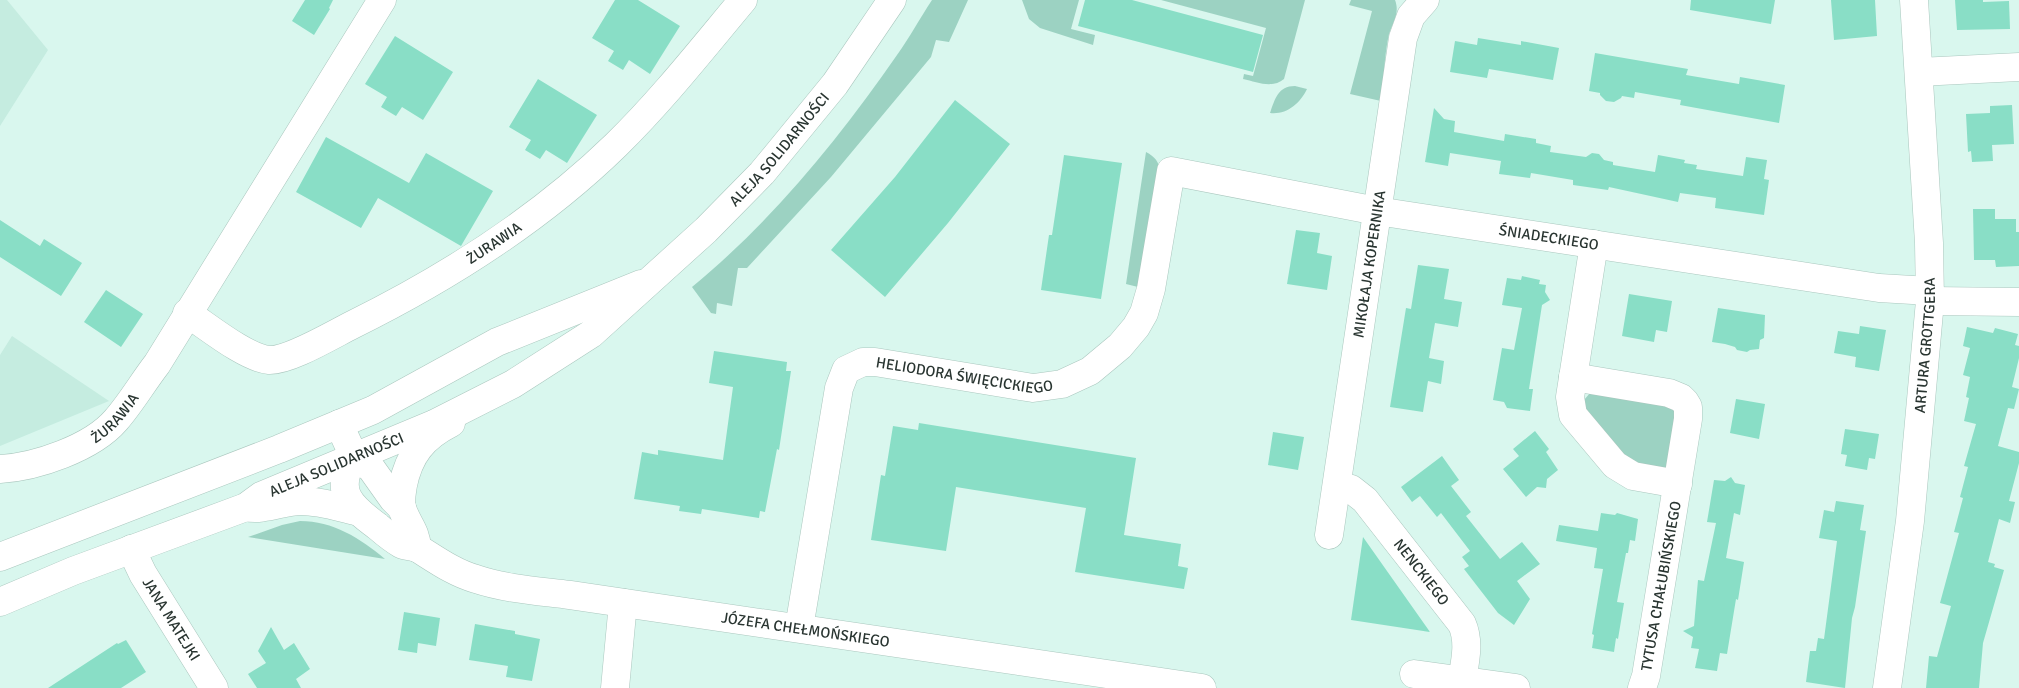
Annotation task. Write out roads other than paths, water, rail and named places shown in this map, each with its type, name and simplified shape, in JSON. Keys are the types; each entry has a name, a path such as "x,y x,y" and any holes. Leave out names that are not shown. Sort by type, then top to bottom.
{"street":[{"name":"ŻURAWIA","path":"0,469 58,457 102,432 115,421 152,371 382,0"},
{"name":"ŻURAWIA","path":"187,313 254,356 268,360 277,359 326,338 407,296 509,232 601,159 662,96 743,0"},
{"name":"ALEJA SOLIDARNOŚCI","path":"0,602 131,549 246,507 261,496 434,424 513,384 591,334 619,311 647,282 706,230 778,155 834,84 892,0"},
{"name":"MIKOŁAJA KOPERNIKA","path":"1329,535 1404,38 1411,16 1425,0"},
{"name":"ARTURA GROTTGERA","path":"1887,688 1910,521 1930,296 1914,0"},
{"path":"1919,72 2019,66"},
{"name":"ŚNIADECKIEGO","path":"1171,171 1377,211 1930,296 2019,302"},
{"name":"HELIODORA ŚWIĘCICKIEGO","path":"799,628 839,388 846,370 862,362 875,362 1033,388 1062,384 1090,371 1120,346 1136,327 1144,313 1151,288 1171,171"},
{"name":"TYTUSA CHAŁUBIŃSKIEGO","path":"1594,244 1570,403 1573,415 1615,465 1633,476 1678,484"},
{"name":"ALEJA SOLIDARNOŚCI","path":"0,557 279,449 373,410 497,342 647,282"},
{"name":"TYTUSA CHAŁUBIŃSKIEGO","path":"1574,377 1669,393 1681,398 1688,407 1688,420 1678,484 1646,676 1642,688"},
{"path":"402,508 402,495 407,469 416,451 429,436 461,418 470,406"},
{"path":"339,424 354,457 371,468 393,499 402,508 416,534 418,548"},
{"path":"354,457 346,471 345,483 349,499 356,511"},
{"name":"NENCKIEGO","path":"1337,485 1351,489 1365,500 1462,624 1465,631 1466,645 1462,680"},
{"name":"JÓZEFA CHEŁMOŃSKIEGO","path":"246,507 256,508 301,501 322,503 356,511 403,545 418,548 442,565 492,584 799,628 1094,680 1202,688"},
{"name":"JANA MATEJKI","path":"131,549 143,574 214,688"},
{"path":"614,688 623,603"},
{"path":"1414,674 1516,688"}]}
